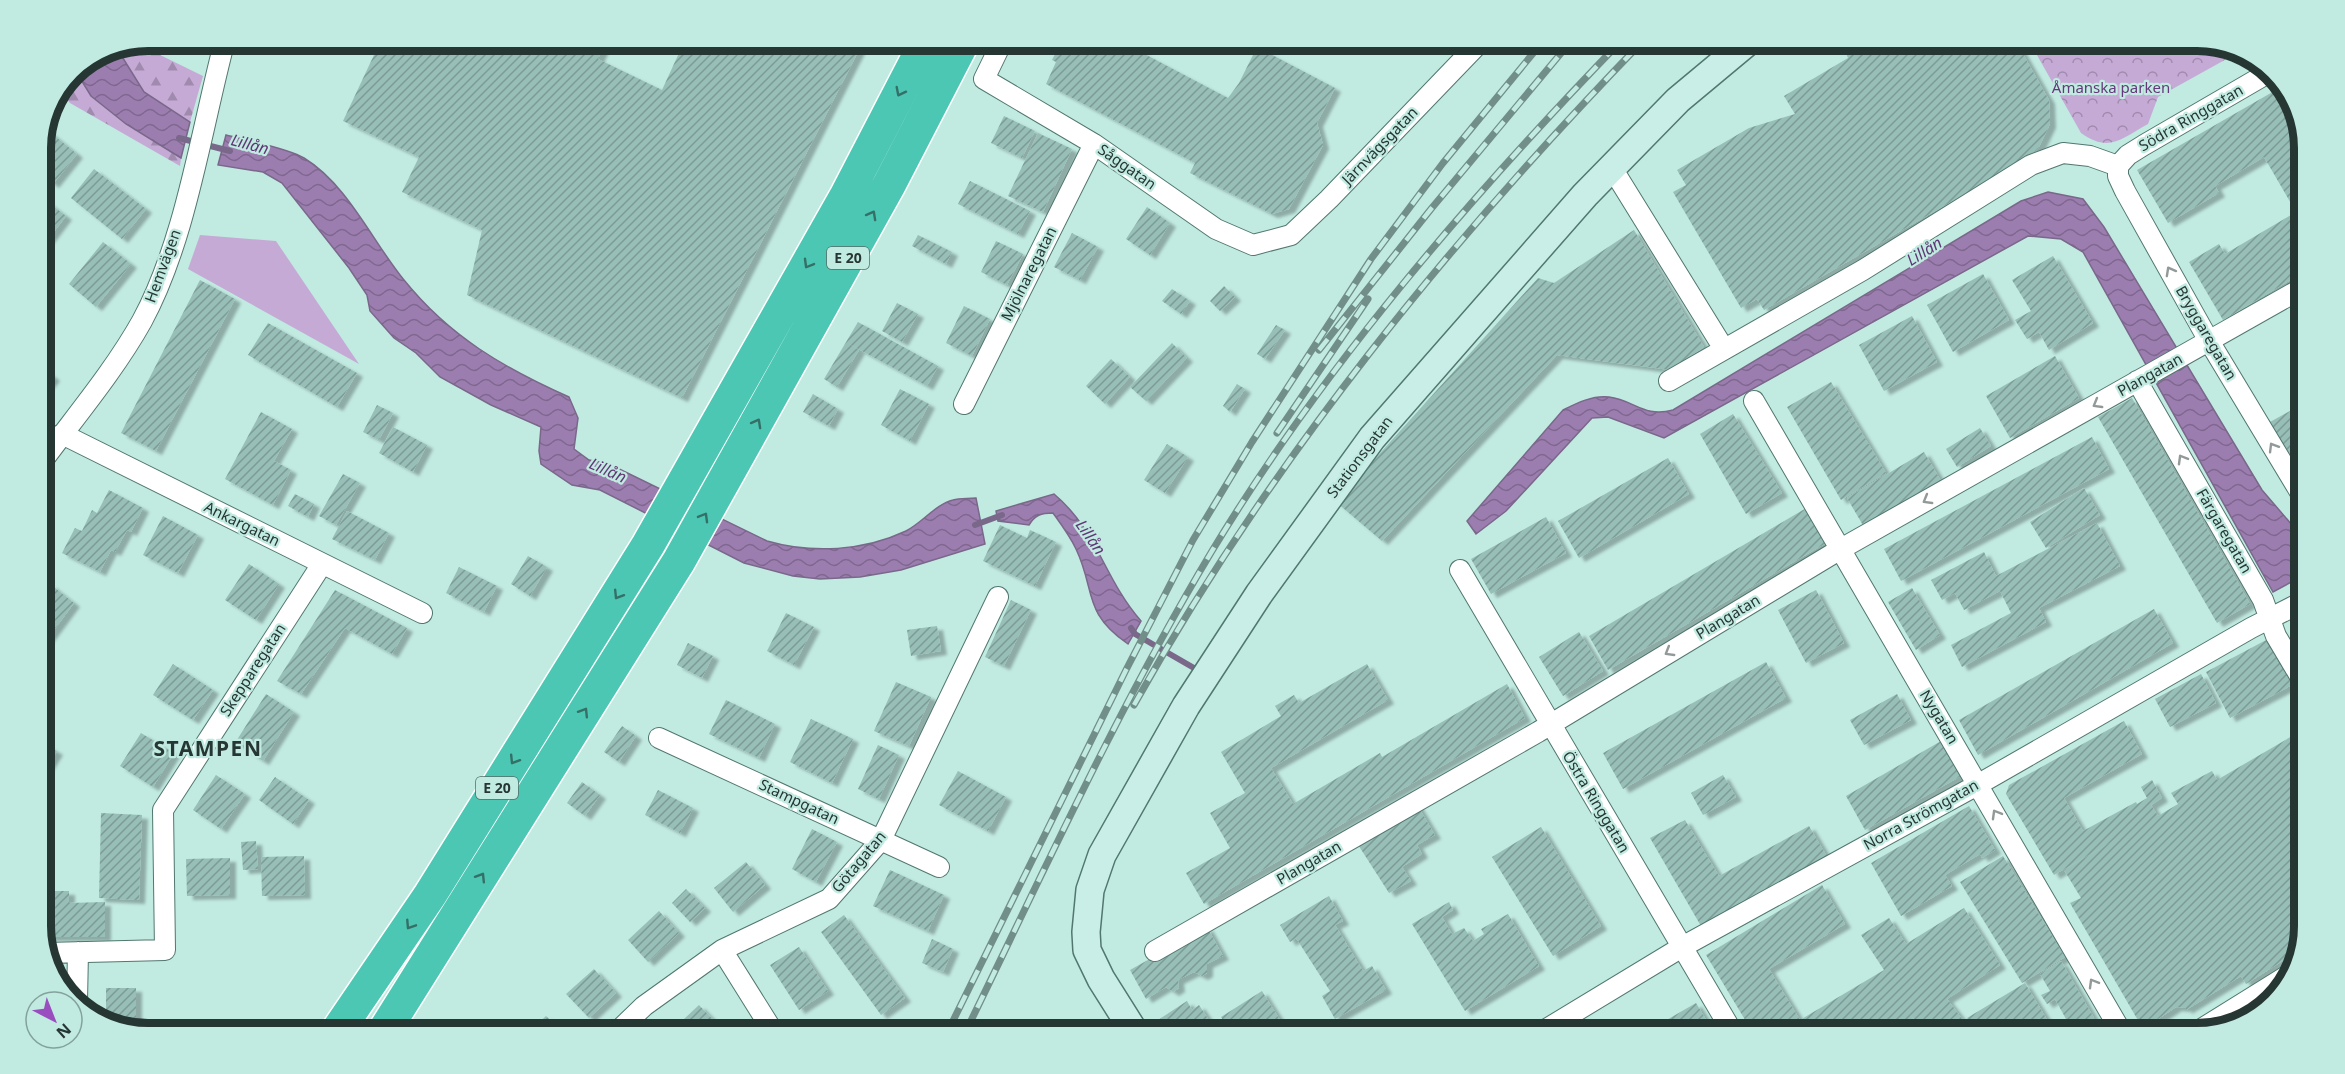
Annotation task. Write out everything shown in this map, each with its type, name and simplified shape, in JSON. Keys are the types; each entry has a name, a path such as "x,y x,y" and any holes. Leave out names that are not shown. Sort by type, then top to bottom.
{"highway":[{"name":"E 20","path":"343,1023 430,895 648,545 845,198 921,51"},
{"name":"E 20","path":"390,1023 679,561 889,185 958,51"}],"street":[{"name":"Hemvägen","path":"51,449 142,321 160,281 184,205 222,51"},
{"name":"Såggatan","path":"998,51 984,79 1094,144 1215,229 1253,245 1271,242"},
{"name":"Järnvägsgatan","path":"1271,242 1291,235 1329,199 1471,51"},
{"name":"Stationsgatan","path":"1128,1023 1101,979 1087,950 1086,932 1090,890 1102,855 1186,706 1259,594 1372,438 1503,286 1612,168 1678,100 1737,51"},
{"name":"Södra Ringgatan","path":"2118,166 2128,155 2263,76"},
{"name":"Mjölnaregatan","path":"964,404 1094,144"},
{"path":"1669,381 1863,270 2007,178 2039,161 2063,153 2090,156 2118,166"},
{"name":"Bryggaregatan","path":"2118,166 2118,176 2125,191 2209,341 2294,482"},
{"path":"1612,168 1724,349"},
{"name":"Plangatan","path":"1155,951 1550,724 1839,550 2294,293"},
{"name":"Färgaregatan","path":"2143,378 2263,600 2276,636 2294,666"},
{"name":"Nygatan","path":"1754,401 1839,550 1979,784 2116,1023"},
{"name":"Ankargatan","path":"62,434 422,613"},
{"name":"Skepparegatan","path":"78,952 165,950 163,810 322,564"},
{"name":"Östra Ringgatan","path":"1460,570 1727,1023"},
{"name":"Götagatan","path":"627,1023 644,1006 722,950 829,899 881,840 999,597"},
{"name":"Norra Strömgatan","path":"1558,1023 1682,947 1979,784 2251,628 2294,607"},
{"name":"Stampgatan","path":"659,738 939,867"},
{"path":"722,950 767,1023"},
{"path":"55,953 78,952 77,990"},
{"path":"2214,1021 2275,983"}],"green space":[{"path":"154,51 203,76 190,122 144,92 121,55"},
{"name":"Åmanska parken","path":"2035,51 2197,51 2230,57 2158,97 2148,124 2122,139 2115,142 2099,142 2081,133"},
{"path":"80,78 91,96 126,124 181,158 180,166 70,103 65,98"},
{"path":"200,235 276,241 359,364 188,269"}],"water":[{"path":"121,55 144,92 190,122 181,158 126,124 91,96 80,78 94,67"},
{"path":"226,135 297,154 320,169 347,198 404,280 440,318 479,349 500,362 569,397 578,418 574,449 589,460 609,464 767,541 802,548 838,548 873,543 906,531 947,502 976,498 985,544 901,570 860,577 820,579 793,576 744,563 600,490 572,485 541,464 539,451 541,427 491,405 440,377 416,353 394,338 370,311 367,295 349,268 282,183 263,172 218,165"},
{"path":"2048,192 2083,199 2104,227 2262,490 2294,527 2294,580 2273,592 2083,252 2061,239 2028,236 1664,438 1608,417 1592,418 1506,511 1476,534 1467,521 1563,410 1585,400 1609,397 1654,412 1673,410 2021,201"},
{"path":"1054,494 1081,524 1118,589 1141,621 1128,644 1103,622 1092,600 1076,549 1053,513 1039,515 1029,525 998,521 996,511"}],"building":[{"path":"376,51 602,51 598,59 662,90 680,51 858,51 682,398 467,295 482,230 402,192 419,157 343,121"},
{"path":"1056,51 1139,51 1228,98 1239,83 1255,51 1265,51 1335,88 1317,123 1323,145 1289,209 1272,214 1190,173 1195,163 1046,84 1056,62 1052,60"},
{"path":"1845,51 2021,51 2049,100 2050,124 2038,149 2025,159 1764,310 1757,299 1741,308 1673,192 1686,185 1677,170 1749,128 1795,114 1784,96 1848,58"},
{"path":"2275,91 2289,117 2292,129 2294,209 2264,157 2215,186 2219,193 2168,223 2137,170"},
{"path":"1004,116 1035,131 1022,158 991,143"},
{"path":"1038,133 1072,149 1043,212 1008,196"},
{"path":"52,134 77,154 53,184 51,182"},
{"path":"94,169 146,209 122,239 71,198"},
{"path":"970,181 1030,211 1018,234 958,204"},
{"path":"51,205 66,216 51,236"},
{"path":"1147,207 1170,223 1150,255 1126,239"},
{"path":"2294,213 2294,278 2223,320 2189,262 2219,244 2225,254"},
{"path":"1634,230 1704,347 1670,370 1557,355 1382,541 1336,502 1538,278 1554,283"},
{"path":"1072,233 1098,247 1080,280 1054,267"},
{"path":"918,235 952,252 946,264 912,246"},
{"path":"996,241 1023,254 1007,285 981,272"},
{"path":"103,242 131,264 96,307 69,284"},
{"path":"2053,256 2093,323 2049,350 2039,332 2027,339 2015,320 2031,311 2012,280"},
{"path":"1983,274 2009,320 1953,352 1927,305"},
{"path":"200,280 235,299 156,451 121,433"},
{"path":"1224,286 1235,297 1220,311 1210,301"},
{"path":"1172,289 1190,301 1181,314 1162,301"},
{"path":"897,303 918,314 902,342 882,331"},
{"path":"964,306 990,319 972,356 946,343"},
{"path":"1912,316 1937,362 1884,391 1859,345"},
{"path":"858,322 938,366 927,386 849,344 859,350 837,387 824,379"},
{"path":"268,323 357,373 337,407 248,355"},
{"path":"1276,325 1285,330 1265,359 1257,354"},
{"path":"1172,343 1187,358 1146,401 1130,387"},
{"path":"2055,356 2079,398 2010,438 1986,396"},
{"path":"1111,359 1130,377 1105,404 1086,386"},
{"path":"1831,382 1886,473 1841,500 1787,407"},
{"path":"1237,384 1245,389 1230,412 1223,406"},
{"path":"900,389 929,404 910,441 881,425"},
{"path":"813,394 838,409 829,426 803,412"},
{"path":"2132,398 2250,604 2217,623 2098,417"},
{"path":"377,405 393,413 379,440 363,432"},
{"path":"2294,409 2294,464 2270,422"},
{"path":"261,412 292,429 274,461 291,470 273,505 225,479"},
{"path":"1733,414 1782,493 1746,514 1700,434"},
{"path":"393,427 427,445 413,472 379,453"},
{"path":"1980,428 1991,446 1957,467 1946,449"},
{"path":"2092,437 2109,469 1901,581 1884,549"},
{"path":"1167,444 1188,457 1165,493 1144,480"},
{"path":"1924,452 1941,481 1864,527 1847,498"},
{"path":"1668,458 1689,494 1579,558 1558,521"},
{"path":"343,474 360,483 336,525 319,516"},
{"path":"2084,488 2100,515 2046,548 2030,522"},
{"path":"109,490 143,508 131,532 127,530 115,552 111,550 100,572 62,553 75,528 82,531 92,510 97,513"},
{"path":"295,494 314,504 308,517 288,506"},
{"path":"1808,507 1828,542 1608,670 1589,636"},
{"path":"347,511 389,533 375,560 332,539"},
{"path":"163,516 198,535 178,573 143,555"},
{"path":"1546,517 1566,553 1491,594 1471,559"},
{"path":"2097,523 2120,566 2039,608 2046,622 1962,667 1951,645 2011,613 2000,591 1964,610 1955,593 1942,600 1931,580 1984,552 1996,576"},
{"path":"1000,525 1027,538 1030,530 1056,542 1035,586 983,561"},
{"path":"528,556 547,567 530,596 511,584"},
{"path":"249,564 279,584 256,620 225,600"},
{"path":"459,567 497,586 484,612 446,593"},
{"path":"51,585 74,603 51,634"},
{"path":"1912,588 1940,635 1916,650 1888,602"},
{"path":"335,590 407,628 392,654 345,628 301,694 277,681"},
{"path":"1816,590 1844,643 1806,663 1778,610"},
{"path":"1011,600 1031,610 1004,666 985,657"},
{"path":"2154,609 2173,643 1978,755 1959,720"},
{"path":"786,613 814,627 794,665 767,651"},
{"path":"937,626 941,651 911,656 907,630"},
{"path":"1579,632 1603,671 1563,696 1539,657"},
{"path":"2268,639 2292,685 2230,718 2206,672"},
{"path":"688,643 713,656 702,678 677,665"},
{"path":"1766,662 1786,698 1623,789 1603,753"},
{"path":"173,664 213,690 193,720 153,695"},
{"path":"1367,664 1388,700 1271,768 1293,804 1380,753 1382,757 1507,684 1525,718 1204,904 1186,873 1230,848 1210,813 1245,793 1221,752 1281,716 1275,706 1294,695 1299,703"},
{"path":"2201,674 2216,703 2170,727 2155,699"},
{"path":"896,682 931,697 909,746 874,731"},
{"path":"266,694 294,712 263,761 235,743"},
{"path":"1897,694 1911,720 1864,745 1850,720"},
{"path":"726,700 775,724 759,758 709,734"},
{"path":"811,719 853,739 832,783 790,762"},
{"path":"2124,721 2142,754 2064,798 2083,831 2147,798 2141,787 2152,780 2162,798 2151,805 2158,816 2178,804 2171,793 2212,771 2217,780 2294,735 2294,926 2289,957 2246,984 2241,976 2186,1010 2186,1008 2176,1007 2152,1023 2140,1023 2070,903 2081,898 2064,870 2127,833 2054,875 2006,794 2009,785"},
{"path":"622,726 636,736 619,762 604,752"},
{"path":"141,733 174,753 153,787 120,766"},
{"path":"1941,741 1961,776 1865,830 1846,796"},
{"path":"878,745 899,755 879,799 858,789"},
{"path":"51,748 57,751 51,761"},
{"path":"958,771 1006,797 988,831 939,805"},
{"path":"216,775 245,794 221,829 193,810"},
{"path":"1723,775 1736,797 1703,815 1691,793"},
{"path":"275,777 309,800 293,824 259,800"},
{"path":"582,782 600,795 585,816 567,803"},
{"path":"658,790 693,808 680,833 645,815"},
{"path":"1416,803 1435,835 1417,845 1422,854 1402,867 1411,881 1389,893 1355,840"},
{"path":"1969,806 1995,850 1982,858 1980,854 1945,875 1952,886 1901,916 1871,863"},
{"path":"101,813 142,815 139,900 99,898"},
{"path":"1685,820 1719,876 1809,826 1829,860 1705,933 1650,838"},
{"path":"1541,827 1601,926 1553,956 1492,857"},
{"path":"812,829 837,842 816,882 792,869"},
{"path":"256,841 258,869 243,870 241,842"},
{"path":"304,856 305,895 262,896 261,857"},
{"path":"2003,856 2065,957 2022,983 1960,882"},
{"path":"230,858 230,895 187,896 186,859"},
{"path":"746,862 765,885 733,912 714,888"},
{"path":"890,870 944,895 928,931 873,906"},
{"path":"1822,885 1845,924 1769,969 1800,1020 1884,970 1861,935 1889,918 1906,944 1964,908 2000,965 1947,999 1965,1023 1916,1023 1909,1012 1915,1023 1747,1023 1706,955"},
{"path":"686,889 705,908 690,922 672,903"},
{"path":"51,891 69,891 69,903 105,902 105,937 52,937"},
{"path":"1329,896 1343,921 1335,925 1363,971 1372,966 1386,990 1335,1019 1322,996 1330,991 1296,938 1290,942 1280,925"},
{"path":"1449,902 1453,910 1442,917 1452,934 1464,928 1473,941 1484,934 1481,929 1508,914 1539,966 1465,1011 1412,924"},
{"path":"659,911 679,933 648,962 628,940"},
{"path":"844,915 905,998 881,1015 821,932"},
{"path":"1207,927 1223,956 1207,964 1207,973 1202,976 1194,972 1178,980 1179,988 1173,992 1166,987 1146,999 1130,970"},
{"path":"932,939 953,949 943,972 922,963"},
{"path":"799,947 828,991 799,1010 770,965"},
{"path":"2061,961 2097,1023 2060,1023 2066,1019 2055,999 2047,1004 2041,995 2050,991 2040,974"},
{"path":"594,969 616,993 589,1018 566,994"},
{"path":"2025,983 2049,1023 1970,1023 1967,1018"},
{"path":"106,988 136,988 136,1022 106,1013"},
{"path":"1262,991 1282,1023 1225,1023 1221,1017"},
{"path":"1187,1001 1192,1010 1199,1005 1211,1023 1160,1023 1158,1020"},
{"path":"1696,1003 1708,1023 1661,1023"},
{"path":"699,1005 716,1023 680,1023"},
{"path":"546,1016 553,1023 539,1023"}],"waterway":[{"name":"Lillån","path":"179,138 230,151"},
{"name":"Lillån","path":"975,525 1002,515"},
{"name":"Lillån","path":"1131,628 1135,634 1194,668"}],"railway":[{"path":"952,1023 1126,670 1193,540 1252,442 1371,259 1443,163 1535,51"},
{"path":"1319,350 1431,209 1563,51"},
{"path":"970,1023 1083,789 1145,669 1212,551 1255,483 1302,415 1402,285 1510,159 1612,51"},
{"path":"1134,705 1187,614 1244,526 1304,440 1367,356 1501,194 1634,51"},
{"path":"1277,433 1368,299"}],"district":[{"name":"STAMPEN","path":"208,749"}]}
